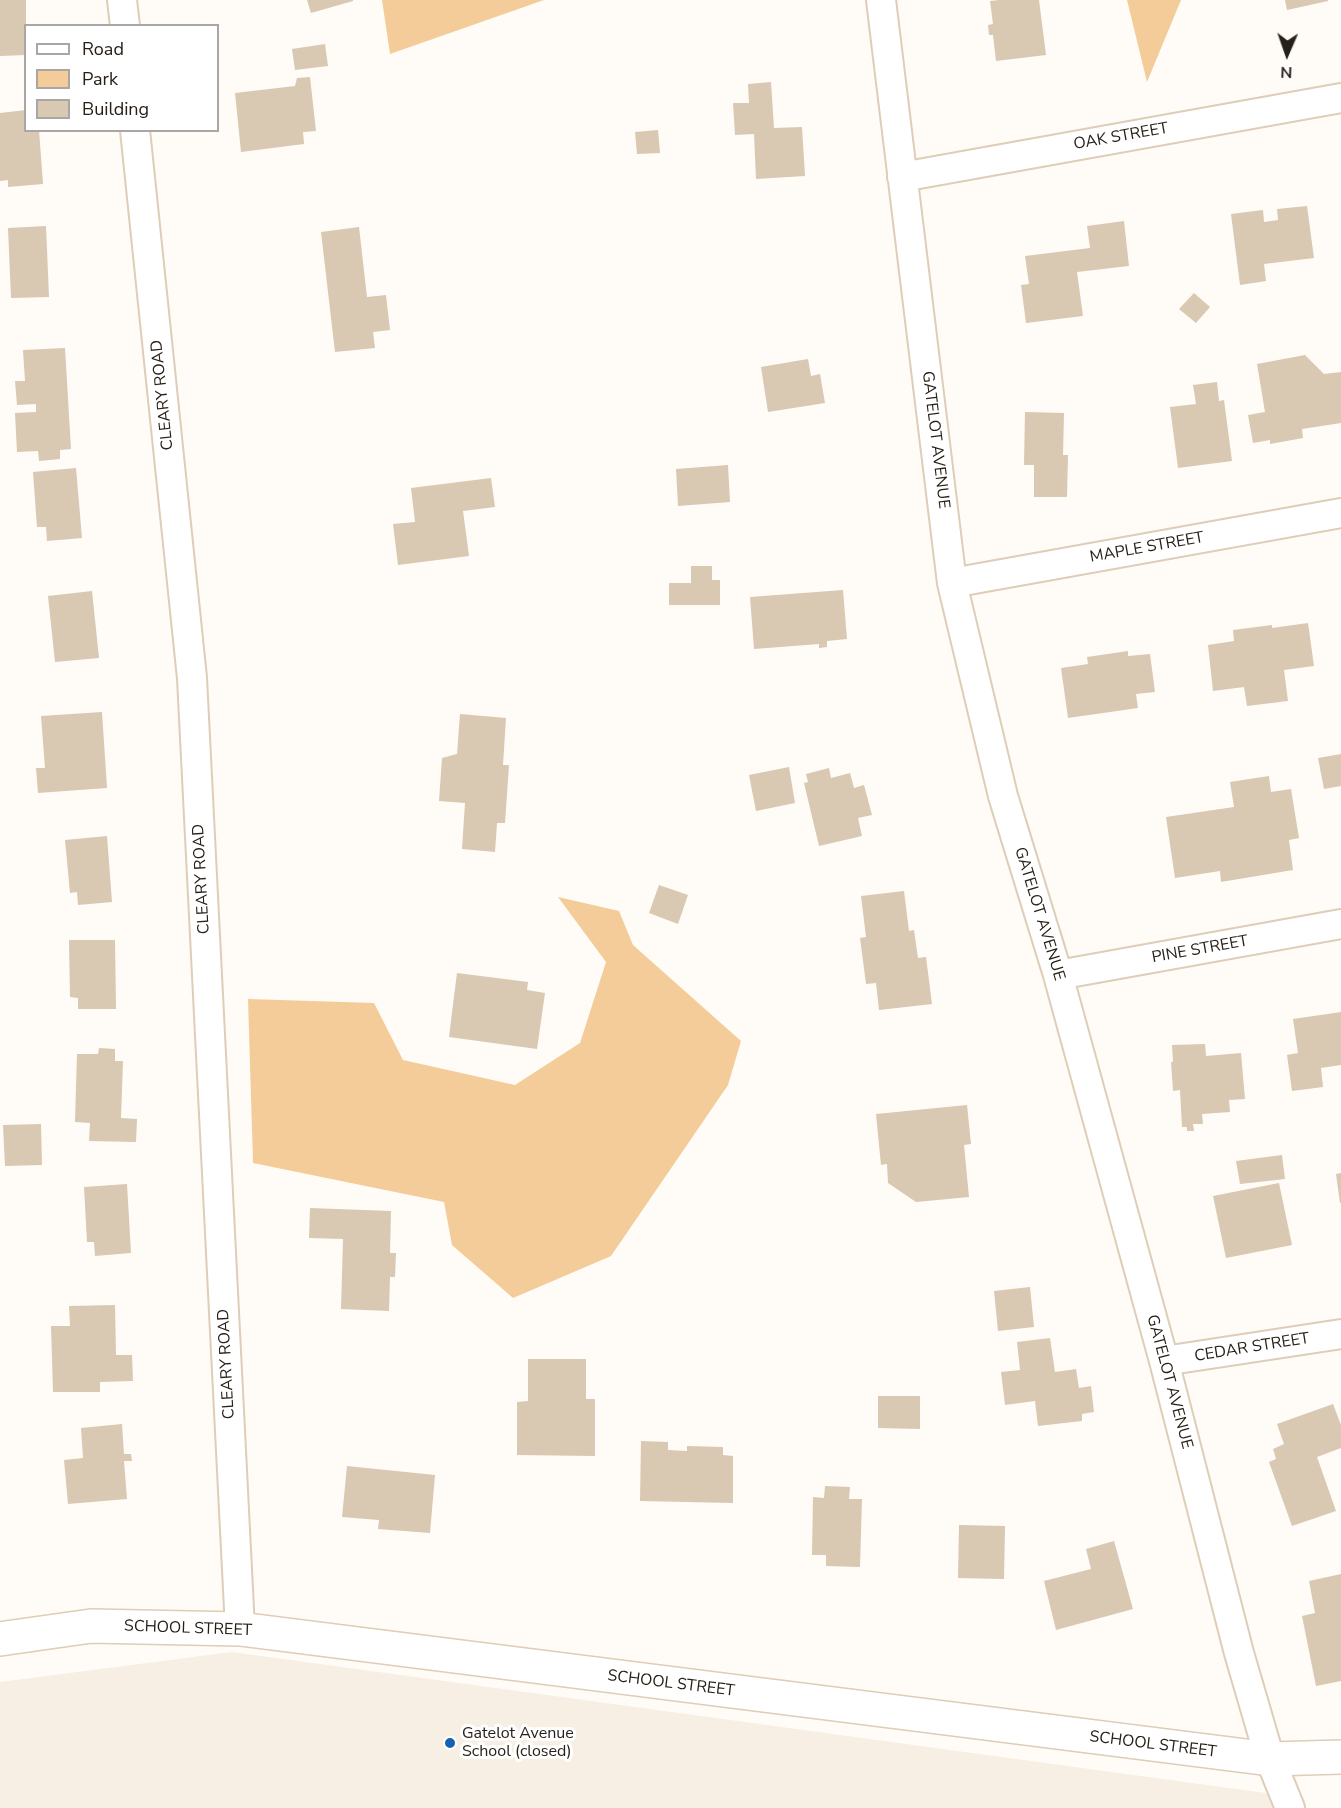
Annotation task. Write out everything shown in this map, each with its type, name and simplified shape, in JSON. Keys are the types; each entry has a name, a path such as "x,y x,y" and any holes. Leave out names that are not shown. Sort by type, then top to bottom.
{"street":[{"path":"122,0 125,24"},
{"name":"GATELOT AVENUE","path":"881,0 952,583 1003,796 1058,975 1164,1361 1239,1653 1270,1759 1290,1808"},
{"name":"OAK STREET","path":"902,177 1341,98"},
{"name":"CLEARY ROAD","path":"135,132 192,678 240,1629"},
{"name":"MAPLE STREET","path":"952,583 1341,513"},
{"name":"PINE STREET","path":"1058,975 1341,924"},
{"name":"CEDAR STREET","path":"1164,1361 1341,1334"},
{"name":"SCHOOL STREET","path":"0,1639 91,1626 240,1629 1270,1759 1341,1757"}],"shaded area":[{"name":"Gatelot Avenue School (closed)","path":"232,1652 1273,1794 1279,1808 0,1808 0,1682"}],"green space":[{"path":"382,0 544,0 390,54"},
{"path":"1127,0 1181,0 1147,82"},
{"path":"558,897 619,911 633,945 741,1041 728,1085 611,1256 513,1298 452,1245 444,1202 253,1163 248,999 374,1003 403,1060 515,1085 580,1043 606,962"}],"building":[{"path":"0,0 26,0 24,55 0,56"},
{"path":"307,0 353,0 353,1 311,13"},
{"path":"1039,0 1046,55 996,61 993,35 989,35 988,25 993,24 990,1"},
{"path":"1285,0 1328,0 1328,1 1287,10"},
{"path":"325,44 328,66 295,70 292,49"},
{"path":"310,77 316,131 303,132 304,144 241,152 235,93 295,86 297,78"},
{"path":"771,82 774,128 802,127 805,176 756,179 754,134 735,135 733,103 749,103 748,84"},
{"path":"24,110 24,132 39,132 43,184 8,187 8,180 0,181 0,113"},
{"path":"658,130 660,153 637,154 635,132"},
{"path":"1307,206 1314,258 1264,264 1266,281 1240,285 1231,214 1263,210 1264,222 1278,220 1277,209"},
{"path":"1124,221 1129,266 1077,272 1083,316 1026,323 1021,285 1029,284 1025,256 1090,248 1087,226"},
{"path":"46,226 49,297 11,298 8,228"},
{"path":"359,227 367,297 386,295 390,330 373,332 375,348 335,352 321,232"},
{"path":"1194,293 1210,307 1196,323 1179,309"},
{"path":"65,348 71,449 60,450 60,459 39,461 38,451 17,452 15,413 36,412 36,404 17,405 15,381 25,381 23,350"},
{"path":"1305,355 1324,374 1341,372 1341,423 1302,429 1303,438 1270,444 1270,440 1253,443 1248,415 1265,412 1257,364"},
{"path":"808,359 811,376 820,374 825,403 768,412 761,367"},
{"path":"1217,382 1219,401 1224,400 1232,461 1178,468 1170,407 1196,404 1193,385"},
{"path":"1025,412 1064,413 1063,455 1068,455 1067,497 1034,497 1034,465 1024,465"},
{"path":"728,465 730,502 678,506 676,469"},
{"path":"76,468 82,538 47,541 46,527 37,527 33,472"},
{"path":"491,478 495,507 463,511 469,556 398,565 393,524 415,522 411,488"},
{"path":"691,566 712,566 712,580 720,580 720,605 669,605 669,583 691,583"},
{"path":"843,590 847,639 827,641 827,647 819,648 819,644 754,649 750,597"},
{"path":"92,591 99,658 55,662 48,596"},
{"path":"1308,623 1314,666 1284,670 1288,701 1247,706 1244,687 1213,691 1208,645 1234,641 1233,630"},
{"path":"1128,651 1128,656 1150,654 1155,692 1136,694 1138,708 1068,718 1061,668 1088,664 1087,657"},
{"path":"102,712 107,788 38,793 36,768 45,768 41,716"},
{"path":"460,714 506,718 503,765 509,765 505,823 497,823 495,852 462,849 465,803 439,801 442,758 457,754"},
{"path":"1341,754 1341,786 1324,789 1318,758"},
{"path":"789,767 795,803 756,811 749,775"},
{"path":"829,768 831,778 850,773 854,788 864,785 872,815 858,818 862,836 819,846 804,783 808,782 806,774"},
{"path":"1269,776 1271,792 1291,789 1299,838 1289,840 1293,870 1221,882 1220,871 1175,878 1166,817 1234,807 1230,782"},
{"path":"107,836 112,902 78,905 77,892 70,893 65,840"},
{"path":"659,885 688,895 678,924 649,913"},
{"path":"904,891 909,931 914,930 918,958 926,957 932,1004 879,1010 876,983 866,984 860,938 866,937 861,896"},
{"path":"69,940 115,940 116,1009 78,1009 78,998 70,997"},
{"path":"457,973 528,982 527,990 545,993 537,1049 449,1037"},
{"path":"1341,1012 1341,1065 1321,1068 1323,1087 1292,1091 1287,1055 1298,1053 1293,1019"},
{"path":"1205,1044 1206,1056 1241,1053 1245,1099 1229,1100 1230,1112 1202,1114 1203,1124 1193,1124 1194,1131 1187,1131 1187,1127 1182,1127 1180,1090 1173,1091 1172,1045"},
{"path":"99,1048 115,1049 115,1061 123,1061 121,1118 137,1119 136,1142 89,1141 90,1123 75,1122 77,1054 98,1054"},
{"path":"967,1105 971,1144 964,1145 969,1197 916,1202 888,1183 887,1164 881,1165 876,1114"},
{"path":"41,1124 42,1165 5,1166 3,1125"},
{"path":"1282,1155 1285,1179 1240,1184 1236,1161"},
{"path":"1341,1173 1341,1203 1340,1203 1336,1174"},
{"path":"1279,1183 1292,1245 1226,1258 1213,1196"},
{"path":"127,1184 131,1253 95,1256 94,1242 87,1242 84,1187"},
{"path":"310,1208 391,1211 390,1253 396,1253 395,1277 390,1277 389,1311 341,1309 343,1239 309,1238"},
{"path":"1030,1287 1034,1327 998,1331 994,1291"},
{"path":"115,1305 116,1355 132,1355 133,1381 100,1382 100,1392 53,1392 51,1326 70,1326 69,1306"},
{"path":"1050,1338 1055,1372 1076,1369 1079,1388 1091,1386 1094,1412 1082,1414 1082,1421 1038,1426 1035,1401 1005,1405 1001,1372 1020,1370 1017,1342"},
{"path":"528,1359 586,1359 586,1399 595,1399 595,1456 517,1455 517,1402 528,1401"},
{"path":"878,1396 920,1396 920,1429 878,1428"},
{"path":"1333,1404 1341,1425 1341,1448 1317,1457 1336,1511 1292,1526 1269,1462 1276,1459 1273,1449 1284,1444 1277,1424"},
{"path":"122,1424 124,1454 131,1454 132,1461 124,1461 127,1499 68,1504 64,1460 83,1458 81,1428"},
{"path":"641,1441 668,1442 668,1450 687,1451 687,1446 723,1447 723,1455 733,1456 733,1503 640,1501"},
{"path":"347,1466 435,1475 430,1533 378,1529 379,1520 342,1517"},
{"path":"825,1486 850,1487 849,1499 862,1499 860,1567 826,1566 826,1555 812,1555 813,1497 824,1498"},
{"path":"959,1525 1005,1526 1004,1579 958,1578"},
{"path":"1114,1541 1133,1609 1056,1630 1044,1581 1091,1569 1086,1549"},
{"path":"1341,1574 1341,1681 1316,1686 1302,1616 1315,1613 1309,1581"}],"place":[{"name":"Gatelot Avenue School (closed)","path":"450,1743"}]}
